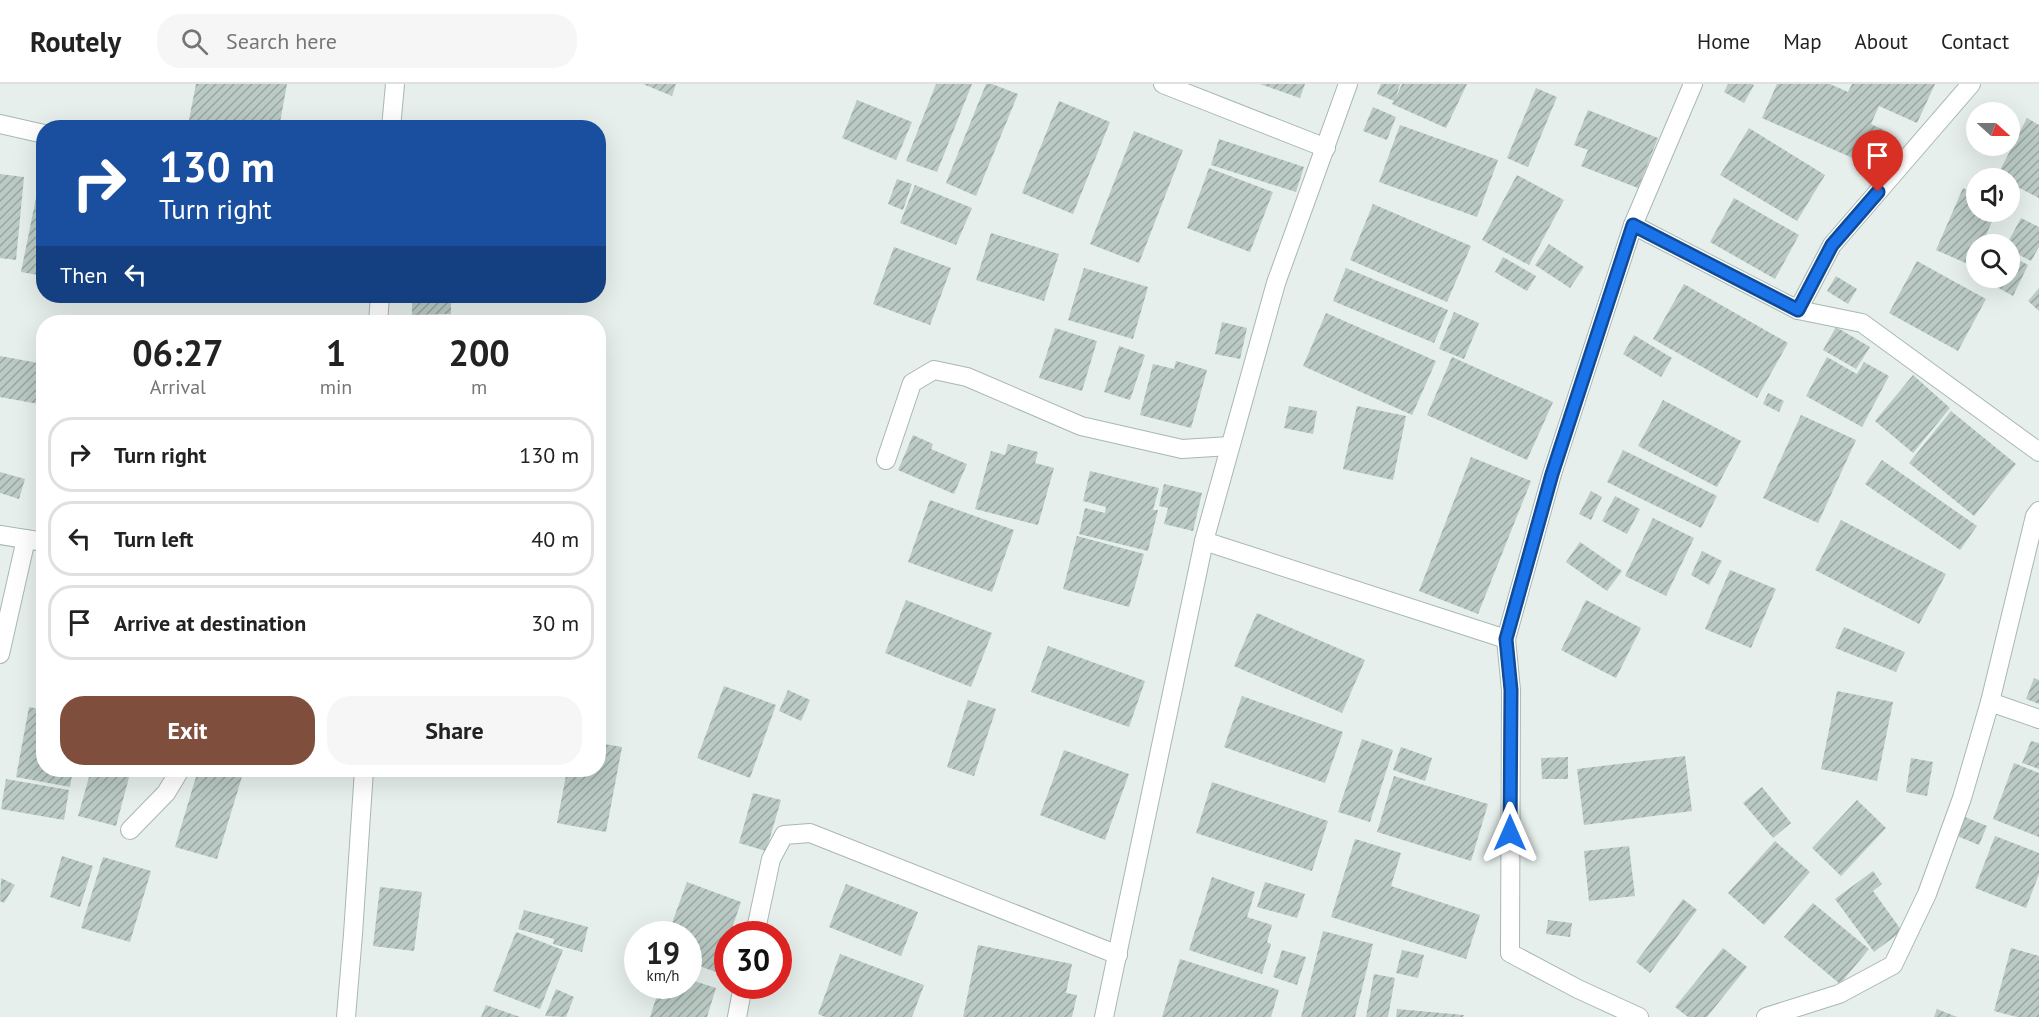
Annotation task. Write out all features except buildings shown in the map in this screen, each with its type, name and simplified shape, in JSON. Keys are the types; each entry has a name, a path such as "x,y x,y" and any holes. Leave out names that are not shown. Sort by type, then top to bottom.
{"street":[{"path":"392,120 395,84"},
{"path":"1163,84 1326,148"},
{"path":"1104,1017 1204,541 1276,283 1348,84"},
{"path":"1639,1017 1578,989 1510,953 1511,690 1506,639 1552,474 1633,225 1693,84"},
{"path":"1798,310 1832,245 1971,84"},
{"path":"0,124 36,132"},
{"path":"1633,225 1798,310 1862,323 2039,452"},
{"path":"886,460 912,383 934,370 967,377 1081,426 1182,449 1230,446"},
{"path":"1766,1017 1839,994 1893,965 1927,894 1959,809 1990,702 2035,516 2039,511"},
{"path":"0,535 35,540 0,654"},
{"path":"1204,541 1506,639"},
{"path":"1990,702 2039,719"},
{"path":"130,830 166,793 176,777"},
{"path":"346,1017 364,777"},
{"path":"758,921 771,859 784,835 810,833 1118,955"},
{"path":"736,1017 740,999"}],"route":[{"path":"1510,833 1511,690 1506,639 1552,474 1633,225 1798,310 1832,245 1878,192"}]}
